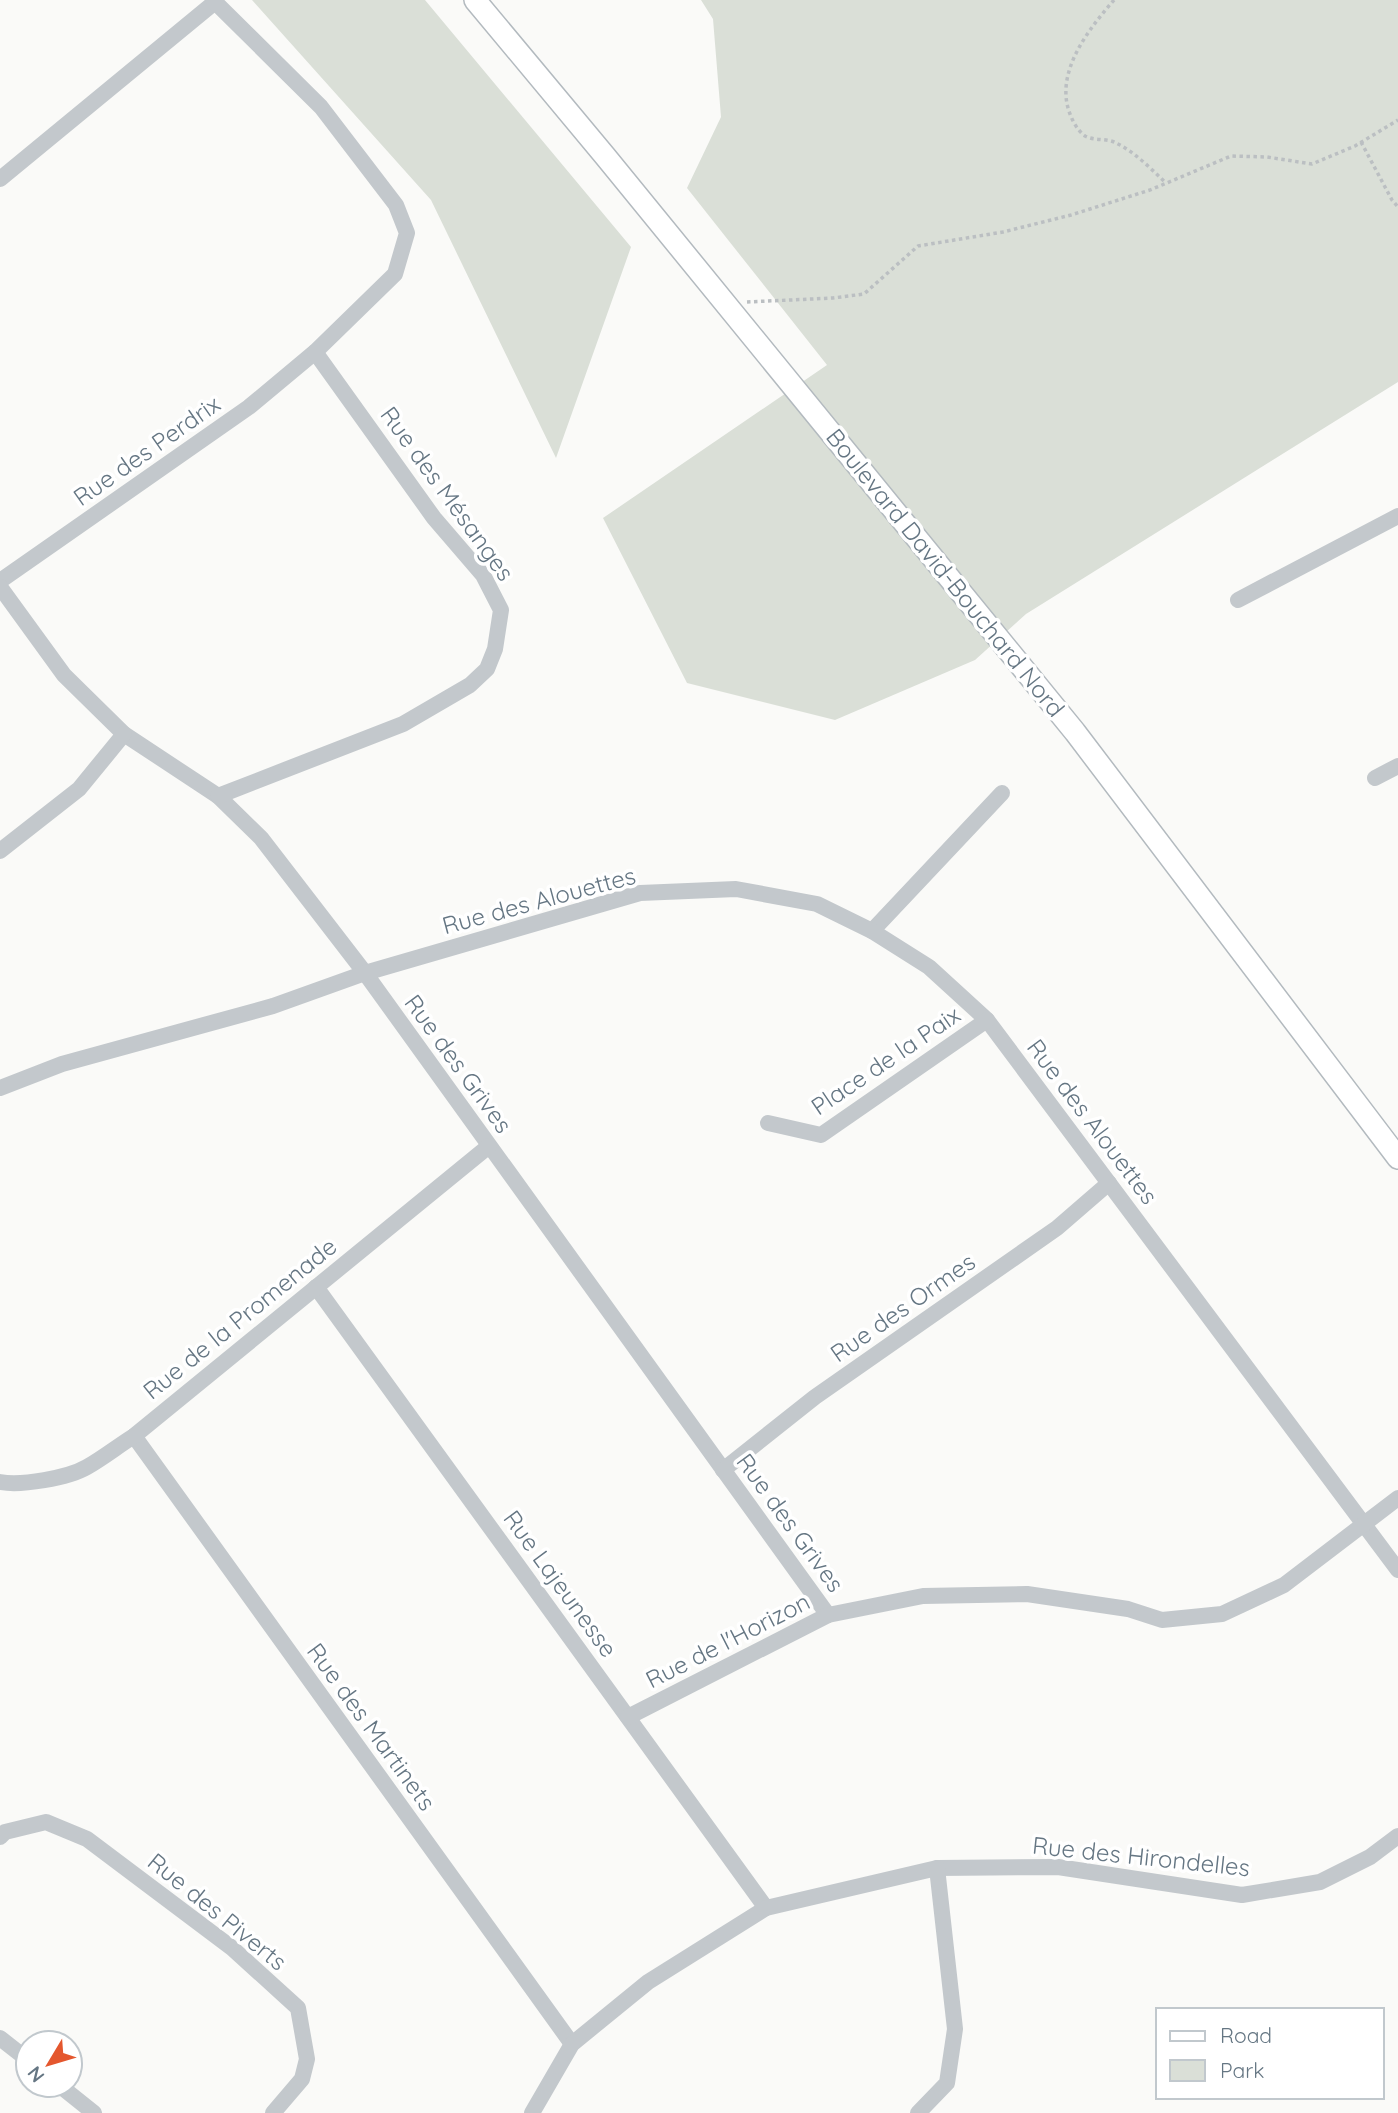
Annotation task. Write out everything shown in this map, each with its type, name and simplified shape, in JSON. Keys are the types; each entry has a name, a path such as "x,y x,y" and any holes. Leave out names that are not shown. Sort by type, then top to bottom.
{"street":[{"name":"Boulevard David-Bouchard Nord","path":"475,0 1075,732 1398,1158"},
{"path":"0,179 214,1"},
{"name":"Rue des Perdrix","path":"0,581 249,407 315,352 396,274 407,233 396,205 321,107 214,1"},
{"name":"Rue des Mésanges","path":"218,796 403,724 470,685 487,669 495,649 502,610 483,575 434,518 315,352"},
{"path":"1238,600 1398,516"},
{"name":"Rue des Grives","path":"0,587 64,675 124,734 218,796 261,838 365,974 828,1615"},
{"path":"0,851 79,789 124,734"},
{"path":"1375,778 1398,766"},
{"path":"872,930 1002,793"},
{"name":"Rue des Alouettes","path":"0,1088 62,1063 273,1006 365,974 640,893 736,889 817,904 872,930 929,967 987,1020 1398,1570"},
{"name":"Place de la Paix","path":"768,1123 821,1135 987,1020"},
{"name":"Rue de la Promenade","path":"0,1482 36,1482 85,1469 134,1436 489,1146"},
{"name":"Rue des Ormes","path":"723,1471 815,1397 1057,1228 1109,1183"},
{"name":"Rue Lajeunesse","path":"316,1287 766,1908"},
{"name":"Rue des Martinets","path":"134,1436 572,2044"},
{"name":"Rue de l'Horizon","path":"628,1717 828,1615 923,1596 1027,1594 1128,1609 1162,1620 1222,1614 1283,1585 1398,1498"},
{"name":"Rue des Piverts","path":"0,1837 5,1832 46,1822 87,1839 232,1948 298,2008 307,2059 302,2079 273,2113"},
{"name":"Rue des Hirondelles","path":"533,2113 572,2044 648,1982 766,1908 937,1868 1058,1867 1242,1895 1320,1882 1370,1857 1398,1836"},
{"path":"918,2113 947,2083 956,2029 937,1868"},
{"path":"0,2038 14,2049"},
{"path":"76,2099 94,2113"}],"path":[{"path":"1114,0 1079,46 1068,75 1066,102 1074,123 1086,137 1115,142 1143,161 1166,183"},
{"path":"725,303 863,294 918,246 1003,232 1071,215 1166,183 1231,156 1268,157 1312,164 1361,142 1398,120"},
{"path":"1361,142 1392,200 1398,206"}],"green space":[{"path":"252,0 425,0 631,247 556,458 431,200"},
{"path":"701,0 1398,0 1398,382 1026,614 975,660 835,720 687,683 603,518 827,365 687,188 721,117 713,19"}]}
